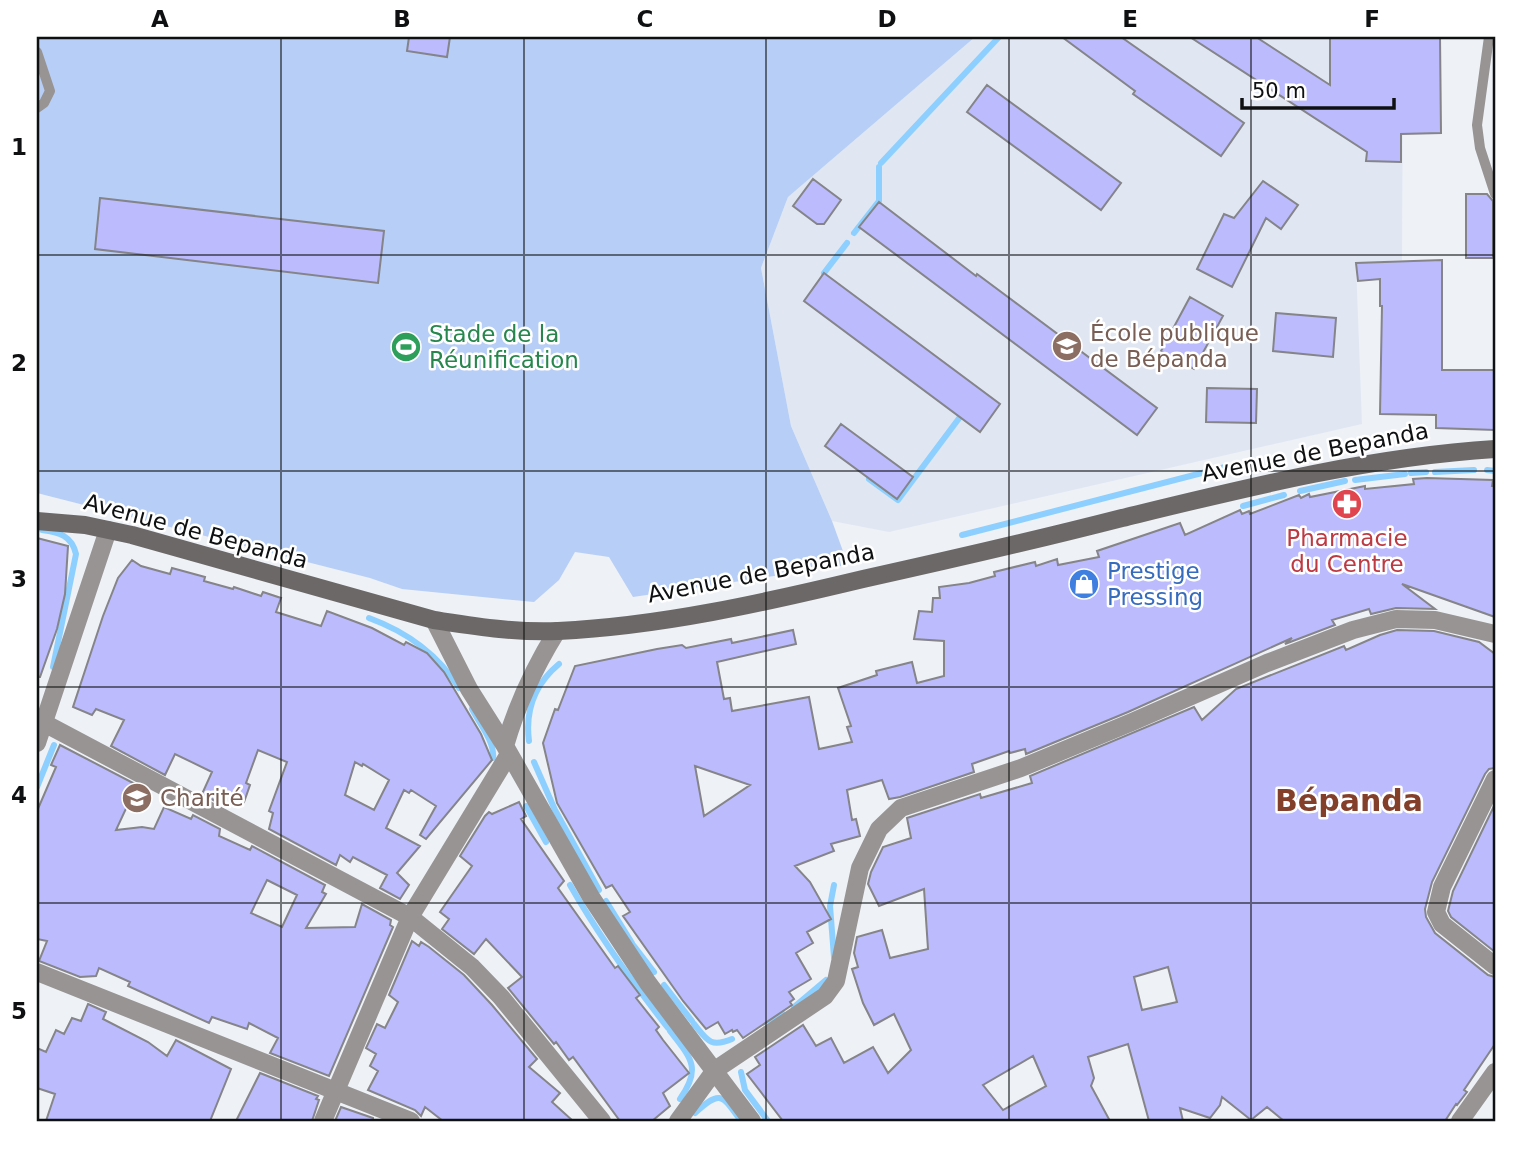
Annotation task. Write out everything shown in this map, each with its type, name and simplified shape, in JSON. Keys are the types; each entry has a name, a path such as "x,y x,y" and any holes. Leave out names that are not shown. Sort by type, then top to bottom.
{"main road":[{"name":"Avenue de Bepanda","path":"37,521 108,530 434,620 480,627 557,631 646,621 754,603 1051,536 1270,482 1442,453 1495,449"}],"street":[{"path":"37,744 108,530"},
{"path":"678,1121 715,1070 825,996 836,981 860,868 879,829 901,808 1021,768 1268,663 1353,630 1396,619 1435,620 1495,634"},
{"path":"434,620 469,688 591,897 648,983 752,1121"},
{"path":"323,1121 410,917 507,750 513,719 535,666 557,631"},
{"path":"44,723 410,917 472,967 602,1121"},
{"path":"1495,779 1441,887 1436,912 1442,924 1495,966"},
{"path":"37,972 411,1121"},
{"path":"1460,1121 1495,1072"}],"lane":[{"path":"1489,37 1477,125 1480,148 1495,194"},
{"path":"37,52 50,91 44,103 37,108"}],"shaded area":[{"name":"Stade de la Réunification","path":"37,37 975,37 788,197 761,268 791,426 848,565 633,597 609,557 575,552 559,580 534,602 402,589 370,578 37,493"},
{"name":"École publique de Bépanda","path":"975,37 1403,37 1402,260 1356,263 1362,424 889,532 832,521 791,426 761,268 788,197"}],"building":[{"path":"409,37 450,37 447,57 407,51"},
{"path":"1062,37 1121,37 1244,123 1221,156 1133,94 1135,91"},
{"path":"1190,37 1256,37 1330,85 1330,37 1440,37 1441,133 1401,134 1401,162 1366,161 1367,152"},
{"path":"987,85 1121,183 1101,210 967,112"},
{"path":"813,179 841,200 824,224 817,224 793,206"},
{"path":"1263,181 1298,205 1281,229 1266,218 1232,287 1197,269 1224,214 1234,218"},
{"path":"1466,194 1487,194 1493,201 1493,258 1466,258"},
{"path":"100,198 384,231 378,283 95,249"},
{"path":"879,202 1157,408 1137,435 859,227"},
{"path":"1442,260 1442,370 1495,370 1495,430 1436,428 1436,415 1380,414 1380,279 1358,281 1356,263"},
{"path":"824,273 1000,404 980,432 804,301"},
{"path":"1190,297 1223,316 1194,369 1161,351"},
{"path":"1276,313 1336,318 1333,357 1273,351"},
{"path":"1207,388 1257,389 1256,423 1206,422"},
{"path":"841,424 913,477 897,499 825,446"},
{"path":"1413,479 1493,480 1495,617 1402,584 1435,609 1396,608 1371,614 1369,609 1332,620 1335,625 1285,644 1292,638 1128,712 1026,754 1025,749 1010,753 1009,751 972,764 974,772 900,797 889,799 882,780 847,790 852,820 856,819 860,836 831,844 834,851 795,866 810,882 831,919 807,932 813,943 796,953 811,979 789,992 794,999 790,1002 792,1005 743,1038 737,1030 725,1034 718,1022 706,1029 683,1001 623,916 630,912 612,885 606,888 557,803 543,743 575,666 657,649 682,645 686,648 731,639 732,643 793,630 796,644 717,662 724,699 730,698 732,711 809,697 819,749 852,742 847,727 851,726 838,688 877,675 876,671 912,662 917,683 944,676 944,641 914,639 919,611 932,612 933,598 940,598 939,587 969,583 995,576 994,572 1035,562 1036,566 1057,559 1058,565 1099,557 1097,551 1180,523 1185,535 1240,510 1242,514 1249,511 1250,514 1299,495 1301,498 1309,494 1310,497 1365,486 1365,489 1414,484","holes":["695,766 750,785 704,816"]},
{"path":"37,538 68,546 65,594 57,629 40,677 37,677"},
{"path":"132,560 141,566 170,574 172,568 205,577 204,581 233,589 234,587 261,596 263,592 281,598 276,612 321,626 327,611 372,628 404,645 406,642 427,653 444,672 481,734 492,760 426,839 420,835 436,806 411,790 409,793 404,790 386,828 420,846 397,873 409,885 400,899 380,888 387,875 353,857 350,862 340,855 336,865 269,829 273,813 269,811 287,762 258,750 246,783 250,785 244,802 224,792 219,803 202,794 212,772 175,754 165,775 111,746 124,720 96,709 92,715 73,707 118,578","holes":["355,762 362,766 363,764 389,780 374,810 345,795"]},
{"path":"1397,630 1434,631 1479,642 1495,654 1495,768 1489,769 1485,774 1432,882 1425,909 1426,917 1435,933 1488,975 1495,977 1495,1044 1464,1090 1467,1092 1445,1121 1284,1121 1267,1107 1251,1120 1222,1097 1220,1105 1210,1118 1180,1108 1183,1121 1149,1121 1128,1044 1088,1057 1094,1078 1091,1086 1110,1121 783,1121 747,1074 760,1065 755,1057 803,1025 816,1046 831,1038 844,1063 873,1047 888,1073 911,1050 894,1014 874,1025 863,1003 852,969 858,967 854,953 857,937 882,930 890,958 928,949 924,889 879,906 868,884 883,847 911,838 907,818 980,794 981,798 1032,783 1030,776 1194,707 1202,720 1236,689 1344,646 1346,650","holes":["1168,967 1177,1002 1142,1010 1134,977","1033,1056 1046,1086 1003,1110 983,1085"]},
{"path":"60,745 137,785 116,830 142,827 154,829 164,807 191,819 193,815 220,829 219,836 250,850 252,846 325,885 322,892 326,894 306,928 355,927 362,904 391,920 390,925 393,927 329,1076 270,1053 278,1038 249,1023 247,1029 212,1017 209,1023 128,986 130,982 99,968 96,976 80,977 39,961 47,941 37,939 37,811 56,767 51,765","holes":["267,880 297,895 282,927 251,913"]},
{"path":"519,802 526,816 521,819 564,881 558,888 615,968 618,966 640,995 636,998 659,1027 656,1030 689,1073 663,1093 670,1106 652,1121 620,1121 573,1057 569,1060 508,988 522,977 486,939 474,954 442,929 449,919 440,912 472,866 460,856 489,812 492,814"},
{"path":"1495,804 1495,952 1451,917 1448,911 1453,891"},
{"path":"412,941 419,946 421,942 429,947 464,975 492,1005 537,1059 529,1067 560,1093 552,1102 573,1121 443,1121 425,1107 421,1116 415,1110 368,1090 378,1071 370,1066 376,1054 366,1048 377,1024 385,1028 398,1002 389,995"},
{"path":"88,1004 106,1012 103,1019 148,1042 167,1056 176,1040 231,1069 210,1121 46,1121 55,1094 37,1088 37,1048 46,1052 56,1030 64,1034 72,1018 81,1021"},
{"path":"260,1073 318,1096 312,1121 236,1121"},
{"path":"341,1107 373,1118 373,1121 335,1121"}],"waterway":[{"path":"881,163 999,37"},
{"path":"854,233 879,201 879,167"},
{"path":"824,273 847,243"},
{"path":"869,479 898,500 960,417"},
{"path":"962,535 1229,466"},
{"path":"1435,472 1474,470"},
{"path":"1487,470 1495,471"},
{"path":"1411,473 1426,472"},
{"path":"1355,480 1405,474"},
{"path":"1300,491 1345,481"},
{"path":"1243,506 1284,495"},
{"path":"42,530 64,536 76,554 53,667"},
{"path":"369,618 420,645 441,664 459,688"},
{"path":"529,741 530,708 538,689 559,664"},
{"path":"472,709 489,739 493,758"},
{"path":"37,787 54,745"},
{"path":"534,762 555,810 599,890"},
{"path":"526,806 546,842"},
{"path":"570,885 616,958 668,1028"},
{"path":"834,885 830,906 834,957"},
{"path":"606,901 632,943"},
{"path":"634,946 654,972"},
{"path":"794,1007 826,980"},
{"path":"664,985 692,1021"},
{"path":"764,1022 783,1014"},
{"path":"694,1024 710,1041 719,1043 732,1039"},
{"path":"670,1031 684,1049 691,1064 691,1079 680,1099"},
{"path":"741,1072 745,1090 768,1121"},
{"path":"695,1113 710,1100 721,1098 741,1121"}],"place":[{"name":"École publique de Bépanda","path":"1067,346"},
{"name":"Stade de la Réunification","path":"406,347"},
{"name":"Pharmacie du Centre","path":"1347,504"},
{"name":"Prestige Pressing","path":"1084,584"},
{"name":"Charité","path":"137,798"}],"district":[{"name":"Bépanda","path":"1349,800"}]}
